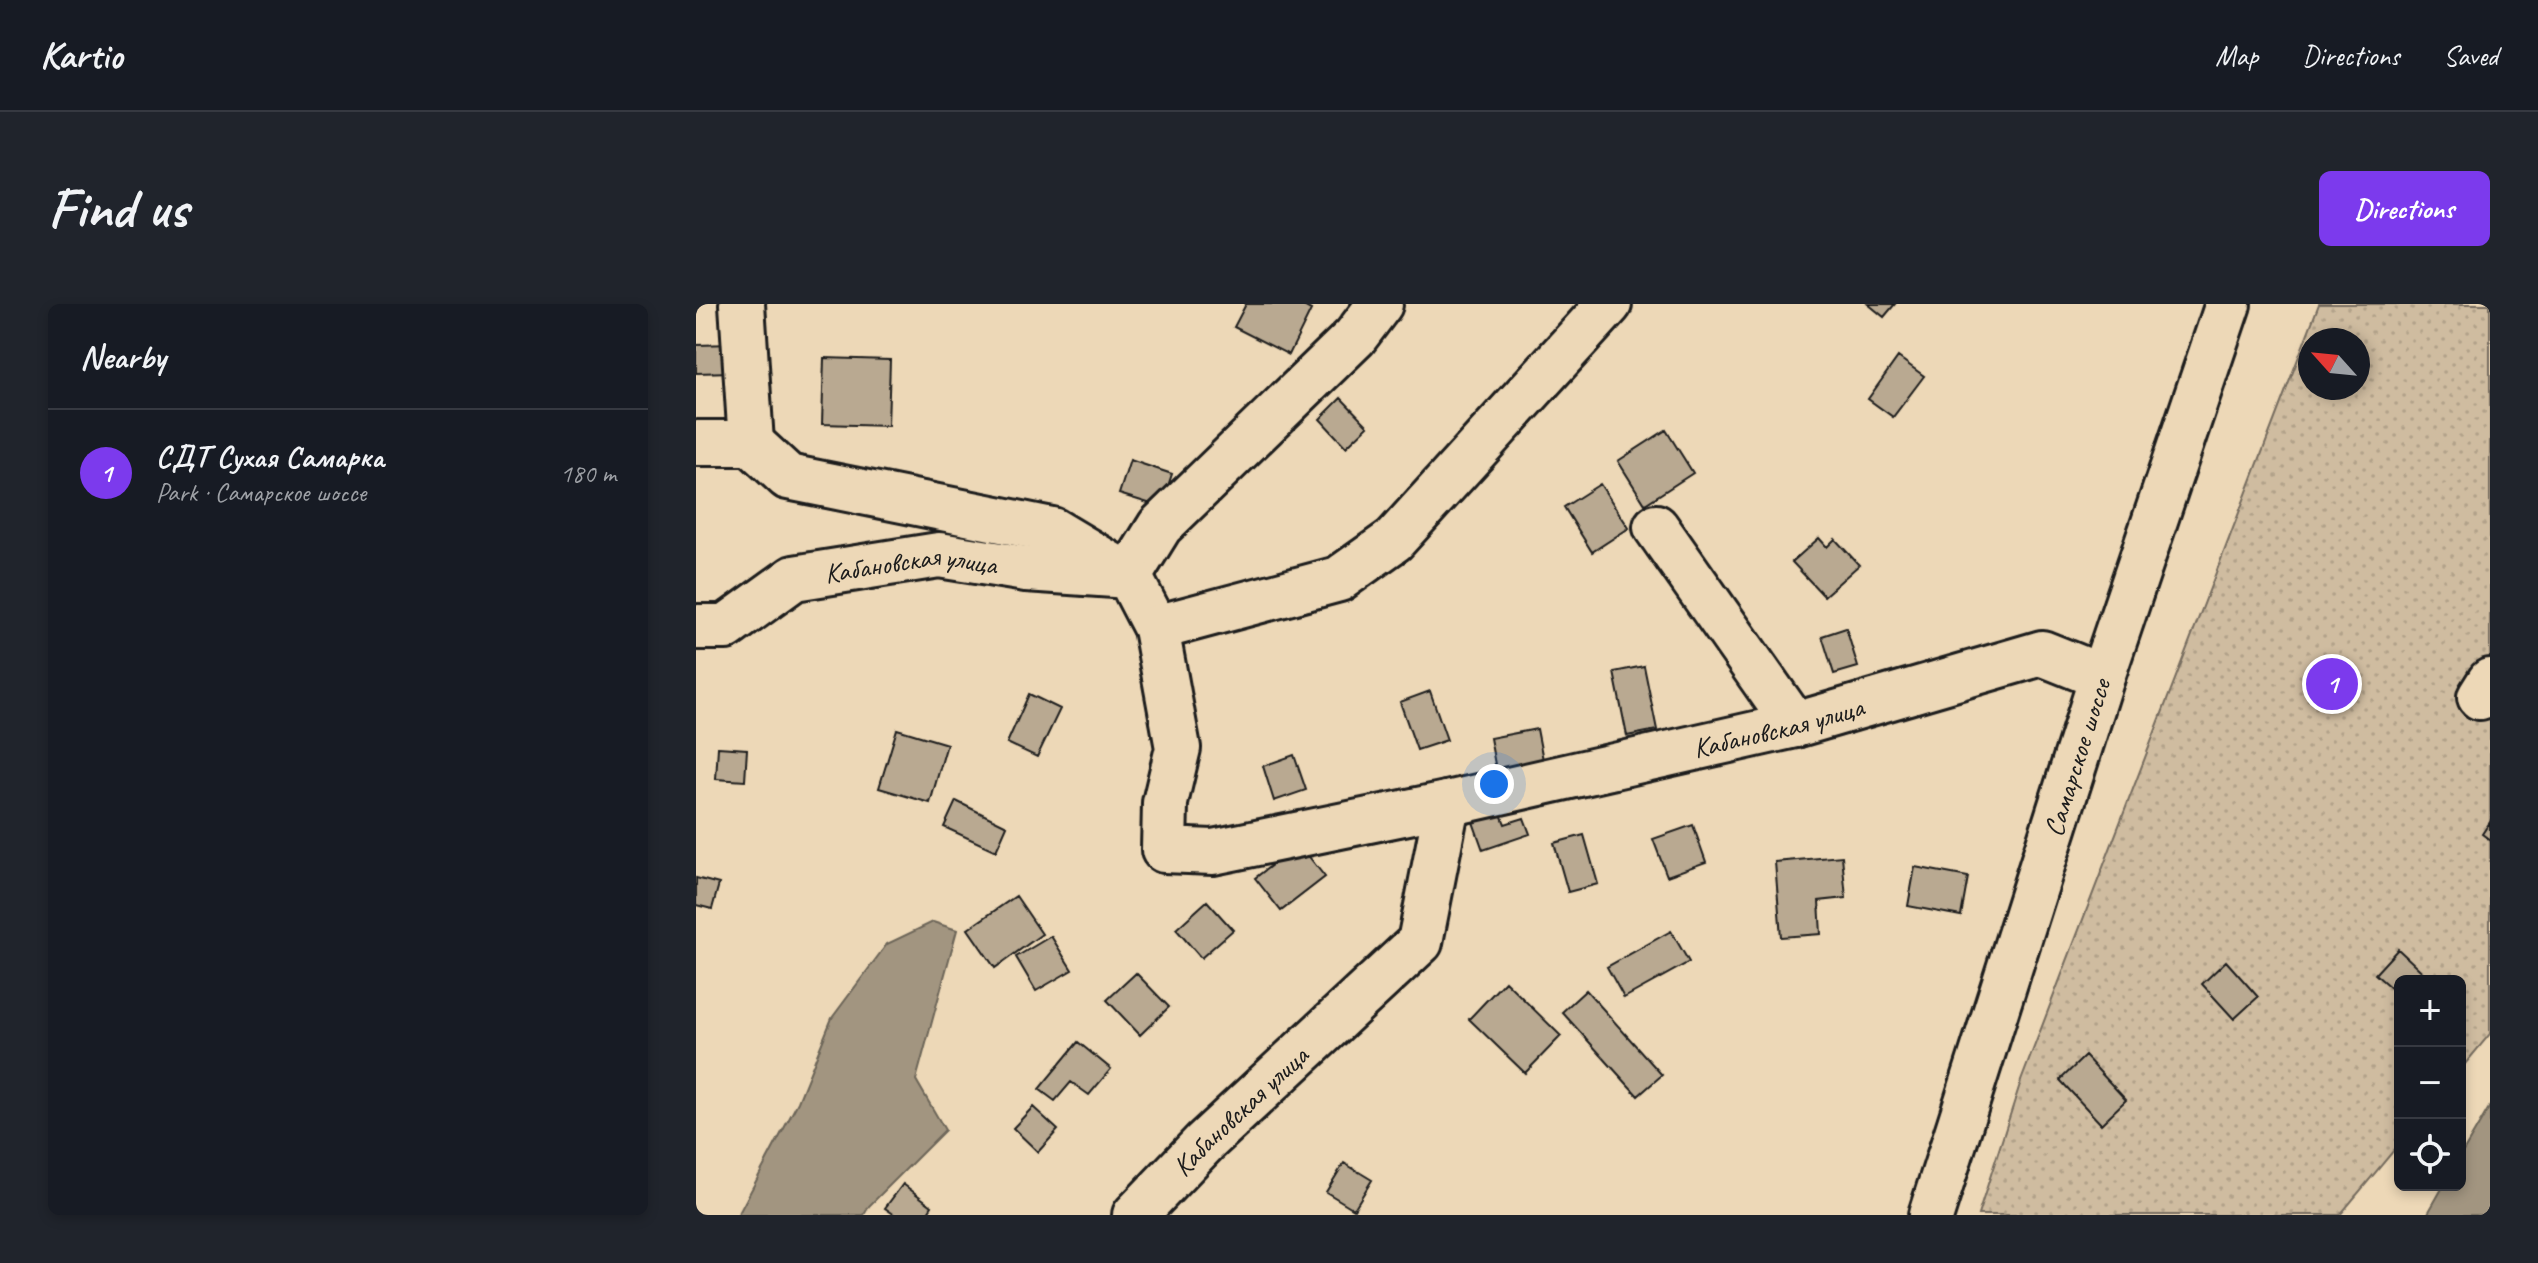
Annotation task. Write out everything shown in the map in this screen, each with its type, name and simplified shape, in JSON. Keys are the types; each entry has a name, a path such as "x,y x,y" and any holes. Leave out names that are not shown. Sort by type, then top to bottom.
{"street":[{"path":"742,304 751,443"},
{"path":"696,443 751,443 788,477 1052,530 1129,576 1160,526 1355,337 1380,304"},
{"path":"1156,628 1339,579 1394,540 1609,304"},
{"name":"Самарское шоссе","path":"1931,1215 2102,677 2228,304"},
{"path":"1656,527 1795,725"},
{"name":"Кабановская улица","path":"696,627 726,627 794,578 939,555 1026,569 1129,576 1156,628 1178,748 1165,803 1164,850 1213,852 1447,804 1795,725 2042,653 2102,677"},
{"name":"Кабановская улица","path":"1135,1215 1205,1142 1420,942 1447,804"}],"shaded area":[{"path":"2319,304 2490,304 2490,1034 2466,1063 2466,975 2394,975 2394,1150 2340,1215 1978,1215 2021,1081 2298,359 2298,400 2370,400 2370,328 2310,328"},
{"path":"933,922 957,930 916,1080 945,1130 869,1206 864,1215 738,1215 798,1102 832,1018 887,944"},
{"path":"2490,1106 2490,1215 2427,1215 2441,1191 2466,1191 2466,1147"}],"building":[{"path":"1246,304 1300,304 1311,310 1289,355 1234,327"},
{"path":"1868,304 1895,304 1884,317"},
{"path":"733,344 733,372 696,373 696,345"},
{"path":"1898,357 1924,376 1893,417 1868,399"},
{"path":"824,358 890,360 888,426 822,424"},
{"path":"1341,398 1368,426 1346,447 1320,419"},
{"path":"1666,430 1693,473 1645,504 1618,461"},
{"path":"1130,460 1172,474 1161,507 1119,494"},
{"path":"1600,484 1629,528 1592,552 1564,507"},
{"path":"1819,538 1827,547 1835,539 1859,565 1824,596 1792,562"},
{"path":"1846,628 1858,667 1834,674 1822,636"},
{"path":"1644,666 1657,730 1627,736 1614,672"},
{"path":"1430,691 1447,740 1417,750 1400,702"},
{"path":"1029,694 1060,709 1037,757 1007,743"},
{"path":"897,729 947,744 930,803 879,788"},
{"path":"1537,729 1544,765 1497,775 1490,738"},
{"path":"718,747 747,749 745,781 716,779"},
{"path":"1294,755 1306,790 1274,801 1263,766"},
{"path":"956,801 1007,826 996,851 944,827"},
{"path":"1499,809 1505,824 1524,818 1530,834 1483,850 1472,819"},
{"path":"2490,822 2490,840 2482,834"},
{"path":"1693,825 1706,862 1667,876 1653,839"},
{"path":"1584,835 1598,884 1568,892 1554,843"},
{"path":"1299,844 1325,877 1281,911 1255,878"},
{"path":"1842,856 1846,898 1819,901 1821,934 1781,937 1775,862"},
{"path":"1915,867 1968,877 1961,916 1908,906"},
{"path":"696,878 719,884 712,909 696,905"},
{"path":"1016,896 1042,934 995,968 968,929"},
{"path":"1207,901 1233,930 1201,958 1176,929"},
{"path":"1671,931 1689,962 1624,998 1607,967"},
{"path":"1051,936 1072,970 1036,991 1016,957"},
{"path":"2398,949 2426,975 2394,975 2394,991 2375,974"},
{"path":"2226,961 2258,997 2234,1019 2202,984"},
{"path":"1136,973 1169,1007 1140,1035 1107,1000"},
{"path":"1505,981 1561,1036 1525,1073 1469,1019"},
{"path":"1586,990 1662,1075 1638,1096 1562,1012"},
{"path":"1078,1042 1111,1069 1089,1095 1071,1082 1055,1101 1039,1089"},
{"path":"2085,1056 2126,1100 2101,1124 2060,1080"},
{"path":"1033,1107 1058,1130 1038,1152 1013,1128"},
{"path":"1344,1163 1372,1180 1354,1209 1326,1192"},
{"path":"903,1184 932,1206 926,1215 895,1215 885,1208"}],"place":[{"name":"СДТ Сухая Самарка","path":"2332,684"}]}
